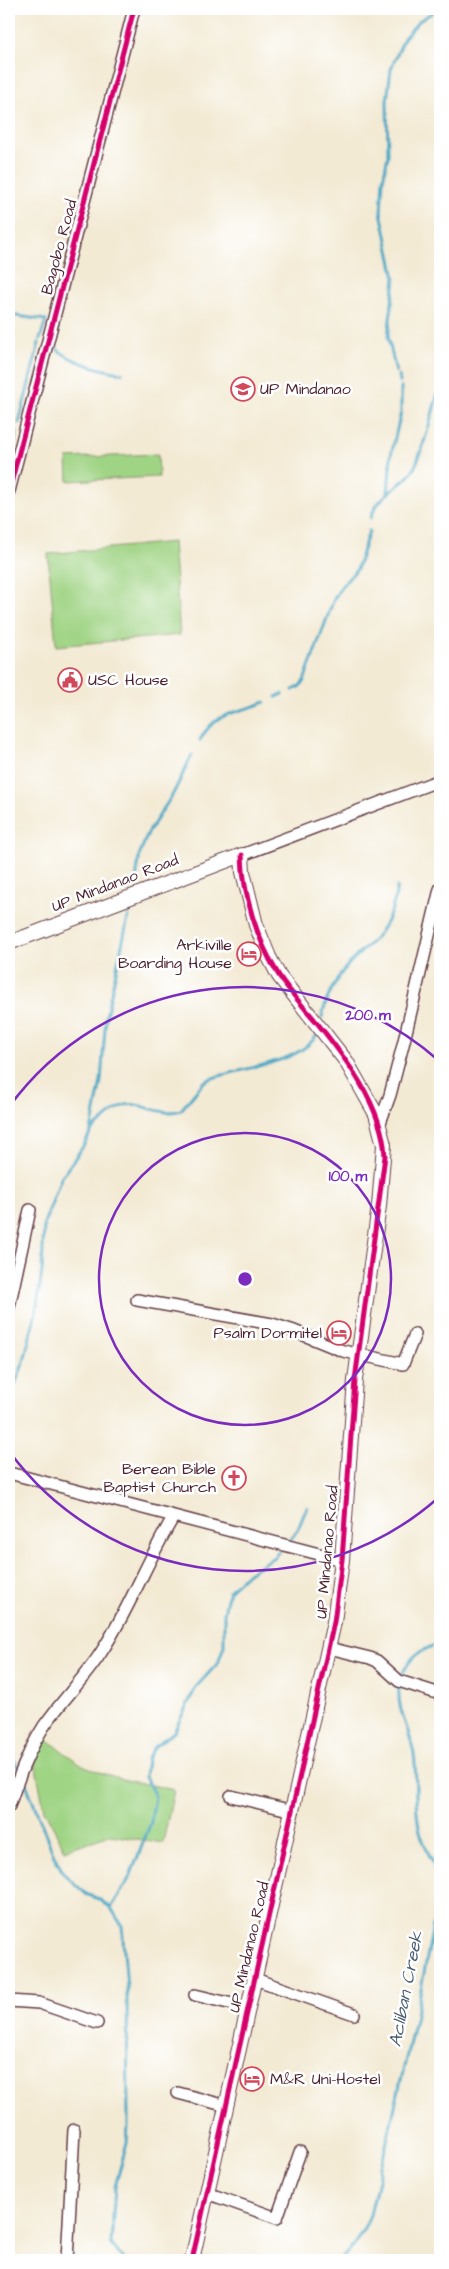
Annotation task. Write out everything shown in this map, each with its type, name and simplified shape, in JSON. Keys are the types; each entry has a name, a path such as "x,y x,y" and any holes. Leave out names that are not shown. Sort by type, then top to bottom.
{"street":[{"name":"Bagobo Road","path":"9,491 134,9"},
{"path":"238,856 440,780"},
{"name":"UP Mindanao Road","path":"9,943 238,856 256,925 269,957 279,976 346,1061 380,1123 385,1156 351,1413 342,1560 329,1648 192,2260"},
{"path":"380,1123 390,1095 401,1053 440,890"},
{"path":"9,1307 30,1210"},
{"path":"137,1300 272,1324 294,1330 330,1347 403,1364 415,1334"},
{"path":"9,1473 342,1560"},
{"path":"9,1806 34,1743 58,1706 83,1678 102,1650 124,1613 159,1540 174,1516"},
{"path":"329,1648 370,1658 377,1661 399,1681 440,1694"},
{"path":"231,1796 293,1811"},
{"path":"255,1979 354,2014"},
{"path":"195,1995 249,2008"},
{"path":"9,2000 39,2003 97,2023"},
{"path":"178,2093 226,2106"},
{"path":"67,2260 74,2130"},
{"path":"207,2193 277,2218 300,2152"}],"green space":[{"path":"158,454 159,477 68,481 67,458"},
{"path":"173,542 180,635 56,646 48,554"},
{"path":"45,1737 73,1759 93,1770 174,1790 163,1843 110,1835 65,1850 44,1810 34,1757"}],"waterway":[{"path":"396,372 388,337 395,278 381,212 383,180 388,155 387,101 391,69 404,38 419,21 438,9"},
{"path":"9,315 46,320 40,339"},
{"path":"57,325 55,346 60,351 76,361 122,373"},
{"path":"19,423 39,343"},
{"path":"399,376 400,382"},
{"path":"388,492 391,455 401,412 401,387"},
{"path":"371,518 378,503 407,478 416,465 439,390"},
{"path":"9,463 17,432"},
{"path":"293,690 304,681 334,599 341,587 357,569 369,531"},
{"path":"276,697 283,694"},
{"path":"200,740 206,730 220,718 265,702"},
{"path":"135,886 140,853 148,833 173,794 192,755"},
{"path":"322,1017 329,996 343,971 377,936 387,921 392,910 397,887"},
{"path":"9,1401 24,1361 36,1312 42,1271 44,1224 61,1178 84,1145 91,1131 101,1081 106,1016 131,905"},
{"path":"91,1131 115,1111 129,1104 165,1112 181,1110 204,1082 223,1075 269,1064 298,1052 309,1044 318,1033"},
{"path":"289,1542 298,1529 307,1507"},
{"path":"111,1908 130,1877 151,1822 155,1796 145,1777 147,1759 154,1747 174,1732 196,1687 218,1663 224,1646 224,1613 229,1591 248,1573 274,1557 281,1549"},
{"name":"Acliban Creek","path":"402,1675 405,1668 417,1654 427,1648 440,1644"},
{"name":"Acliban Creek","path":"340,2260 358,2239 370,2215 416,2015 440,1889 435,1867 422,1839 418,1822 414,1754 400,1705 399,1687"},
{"path":"9,1752 18,1767"},
{"path":"23,1776 54,1856 64,1874 86,1894 99,1899 111,1908 122,1926 127,1987 128,2125 127,2143 115,2187 111,2243 115,2250 126,2260"}],"cycle path":[{"path":"9,491 134,9"},
{"path":"192,2260 334,1622 342,1560 355,1380 385,1156 383,1137 377,1119 370,1100 360,1083 349,1065 291,992 270,961 252,917 245,886 242,855"}],"place":[{"name":"UP Mindanao","path":"243,389"},
{"name":"USC House","path":"70,680"},
{"name":"Arkiville Boarding House","path":"249,954"},
{"name":"Psalm Dormitel","path":"339,1333"},
{"name":"Berean Bible Baptist Church","path":"234,1478"},
{"name":"M&R Uni-Hostel","path":"252,2079"}]}
